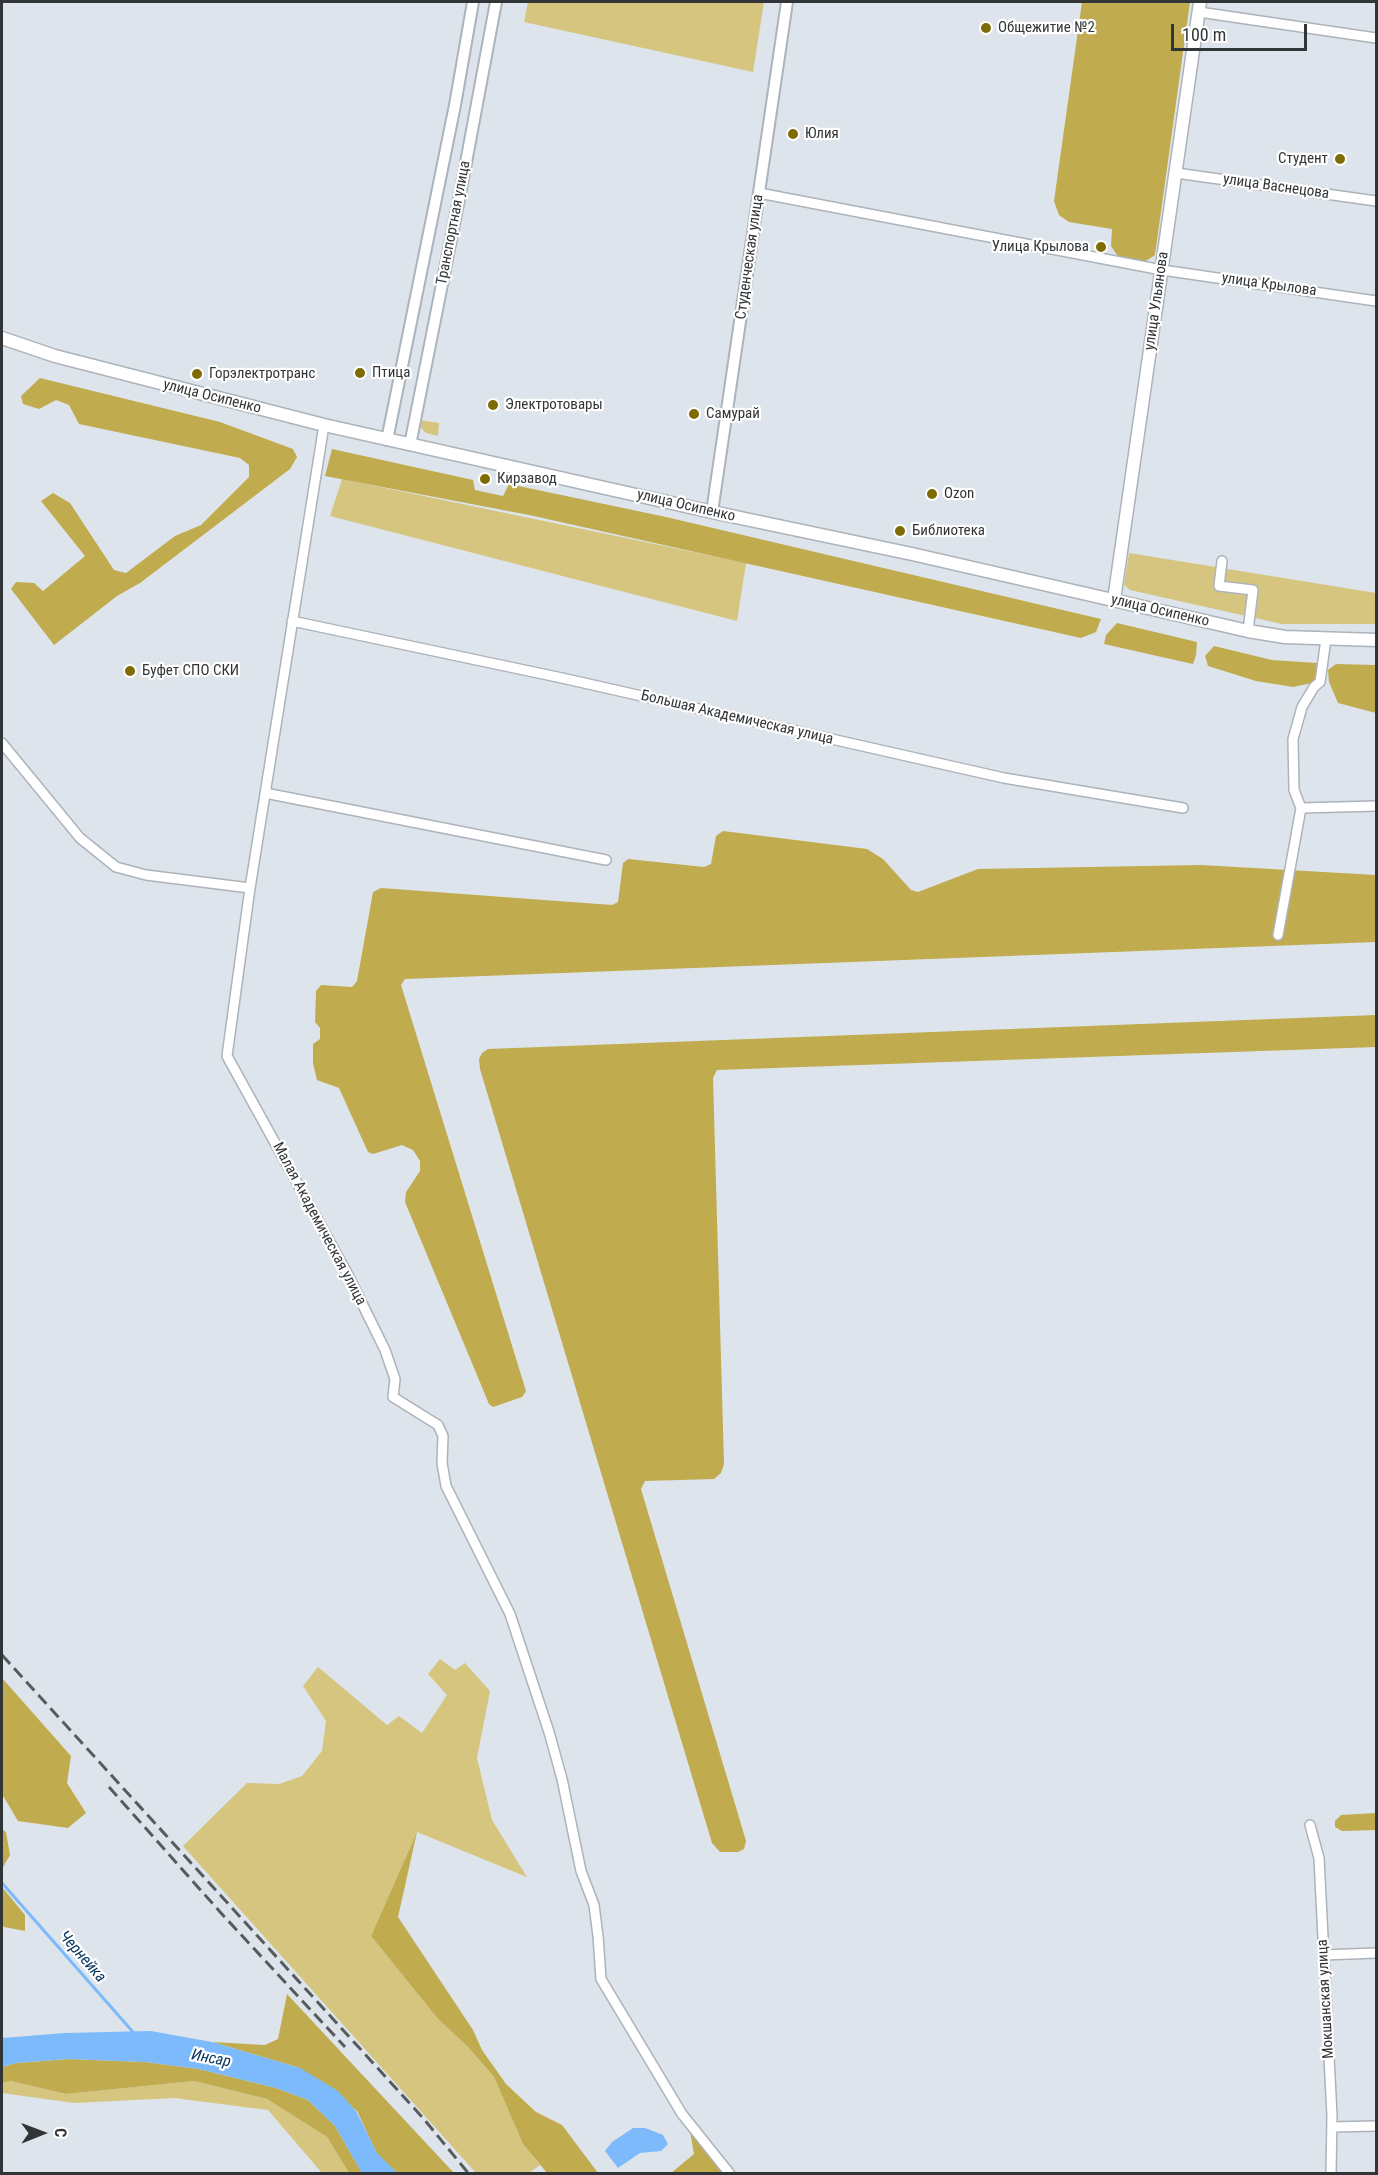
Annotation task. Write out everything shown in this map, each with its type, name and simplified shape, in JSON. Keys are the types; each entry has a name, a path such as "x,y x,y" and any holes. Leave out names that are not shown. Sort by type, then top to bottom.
{"main road":[{"name":"улица Ульянова","path":"1114,600 1200,7"},
{"name":"улица Осипенко","path":"2,338 55,356 387,440 1248,631 1285,637 1377,640"}],"street":[{"name":"Транспортная улица","path":"387,440 455,105 473,2"},
{"name":"Транспортная улица","path":"410,445 496,2"},
{"name":"Студенческая улица","path":"712,512 787,2"},
{"path":"1200,7 1377,38"},
{"name":"улица Васнецова","path":"1176,173 1377,201"},
{"name":"улица Крылова","path":"759,193 1162,270 1377,301"},
{"path":"2,743 80,838 116,867 146,874 250,888 324,425"},
{"path":"1222,561 1219,586 1253,590 1248,631"},
{"name":"Большая Академическая улица","path":"292,621 562,678 1004,778 1183,808"},
{"path":"1278,935 1301,808 1294,790 1293,739 1302,707 1314,687 1320,682 1326,639"},
{"path":"265,793 606,860"},
{"path":"1301,808 1377,806"},
{"name":"Малая Академическая улица","path":"250,888 227,1056 348,1275 385,1350 395,1379 393,1397 438,1425 443,1436 442,1463 446,1486 510,1614 549,1732 562,1779 581,1871 594,1905 601,1979 682,2114 730,2174"},
{"name":"Мокшанская улица","path":"1310,1825 1319,1858 1332,2127 1331,2174"},
{"path":"1323,1955 1377,1953"},
{"path":"1332,2127 1377,2126"}],"shaded area":[{"path":"528,2 764,2 753,72 524,22"},
{"path":"1082,2 1190,2 1155,255 1146,261 1128,261 1117,255 1111,246 1112,229 1069,222 1059,215 1054,201"},
{"path":"40,378 220,422 293,449 297,457 290,469 54,645 11,589 16,582 34,583 43,591 85,556 41,501 53,493 70,503 114,570 126,573 175,536 201,525 249,477 249,465 240,458 79,424 69,405 56,400 39,409 23,404 21,396"},
{"path":"420,420 439,423 438,436 426,433 419,426"},
{"path":"332,449 473,480 475,490 503,496 509,484 666,517 1101,619 1096,632 1081,638 529,515 325,476"},
{"path":"342,479 746,563 737,621 330,516"},
{"path":"1129,553 1376,593 1376,624 1282,624 1130,590 1124,585"},
{"path":"1117,623 1197,642 1193,664 1104,644 1106,635"},
{"path":"1214,646 1272,660 1317,663 1316,682 1293,687 1256,681 1208,666 1205,656"},
{"path":"1336,664 1376,665 1376,713 1338,703 1329,682 1328,670"},
{"path":"723,831 867,849 883,859 911,890 918,892 978,869 1201,865 1376,875 1376,942 405,979 401,985 526,1391 522,1397 493,1407 489,1404 405,1202 406,1192 420,1171 420,1161 413,1150 402,1145 373,1154 368,1152 339,1088 317,1080 313,1063 313,1044 320,1039 320,1028 315,1022 316,991 321,985 352,987 357,981 373,892 381,888 612,905 618,902 623,863 628,859 704,867 711,864 716,836"},
{"path":"1376,1015 1376,1047 717,1070 713,1078 724,1464 721,1473 714,1479 645,1481 641,1489 746,1841 744,1849 738,1852 720,1852 712,1843 480,1069 479,1059 482,1053 488,1049"},
{"path":"440,1659 455,1670 465,1663 490,1691 477,1758 492,1820 527,1877 417,1832 371,1936 438,2019 468,2047 494,2077 523,2144 540,2165 529,2173 476,2173 183,1846 247,1783 279,1784 302,1776 322,1751 326,1721 303,1686 318,1667 387,1725 399,1716 422,1733 447,1695 428,1674"},
{"path":"2,1678 71,1756 67,1783 86,1813 68,1828 18,1821 2,1794"},
{"path":"1376,1813 1376,1830 1342,1831 1335,1827 1335,1821 1341,1815"},
{"path":"2,1829 6,1832 10,1855 2,1869"},
{"path":"417,1832 398,1917 506,2084 536,2112 562,2125 598,2173 547,2173 523,2144 494,2077 468,2047 438,2019 371,1936"},
{"path":"2,1887 25,1915 25,1931 2,1925"},
{"path":"287,1994 454,2173 397,2173 377,2154 357,2111 300,2068 212,2042 265,2045 278,2039"},
{"path":"69,2059 145,2062 199,2069 276,2088 308,2100 335,2126 362,2173 349,2173 327,2137 267,2099 194,2081 66,2094 11,2081 2,2083 2,2067 16,2063"},
{"path":"11,2081 66,2094 194,2081 267,2099 327,2137 349,2173 322,2173 268,2110 174,2098 74,2103 2,2093 2,2083"},
{"path":"687,2114 733,2174 670,2174 694,2154"}],"water":[{"name":"Инсар","path":"151,2031 212,2042 300,2068 338,2091 356,2111 377,2153 397,2173 362,2173 335,2126 308,2100 276,2088 199,2069 145,2062 68,2059 16,2063 2,2067 2,2038 65,2033"},
{"path":"633,2128 645,2128 663,2135 668,2144 661,2151 640,2153 618,2168 605,2151 612,2142"}],"waterway":[{"name":"Чернейка","path":"2,1883 133,2032"}],"railway":[{"path":"2,1655 423,2118 469,2174"},
{"path":"109,1787 345,2047"}],"place":[{"name":"Общежитие №2","path":"986,28"},
{"name":"Юлия","path":"793,134"},
{"name":"Студент","path":"1340,159"},
{"name":"Улица Крылова","path":"1101,247"},
{"name":"Птица","path":"360,373"},
{"name":"Горэлектротранс","path":"197,374"},
{"name":"Электротовары","path":"493,405"},
{"name":"Самурай","path":"694,414"},
{"name":"Кирзавод","path":"485,479"},
{"name":"Ozon","path":"932,494"},
{"name":"Библиотека","path":"900,531"},
{"name":"Буфет СПО СКИ","path":"130,671"}]}
